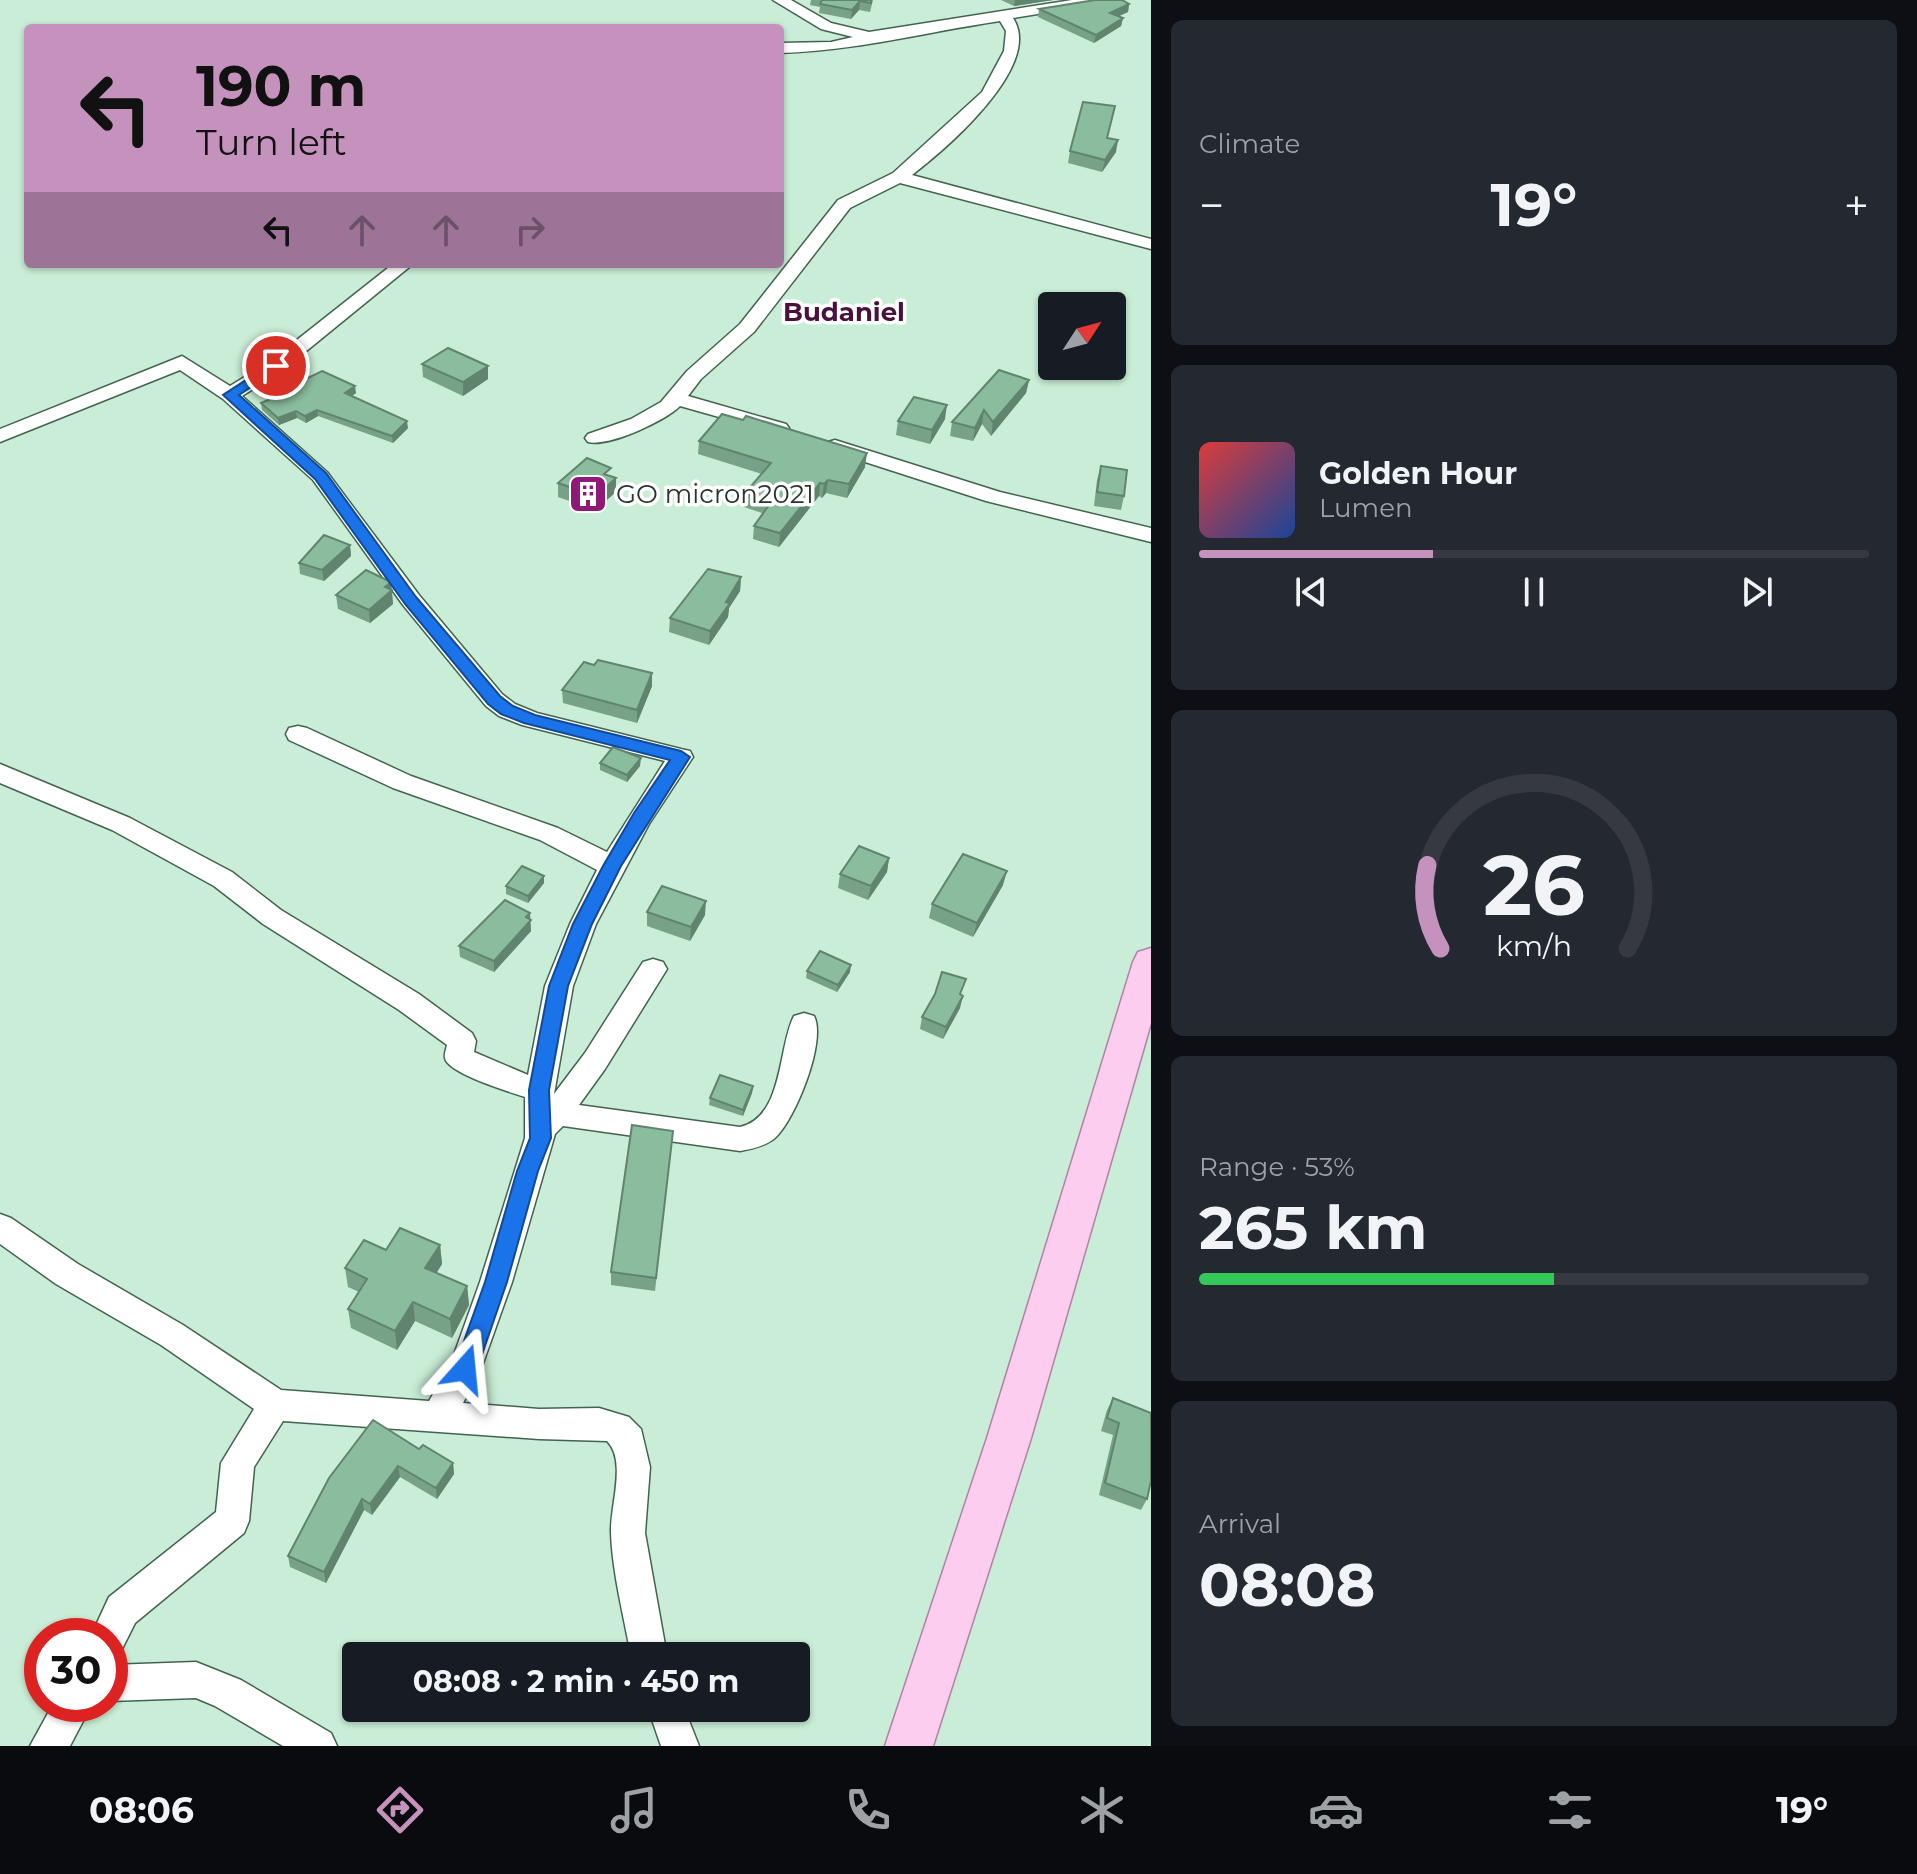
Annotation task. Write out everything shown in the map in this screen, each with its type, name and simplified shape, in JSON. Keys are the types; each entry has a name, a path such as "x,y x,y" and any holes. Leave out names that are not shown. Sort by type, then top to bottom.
{"main road":[{"path":"909,1746 1009,1438 1151,962"}],"street":[{"path":"780,0 826,26 869,37"},
{"path":"784,48 831,47 869,37 1100,0"},
{"path":"595,438 669,408 694,375 747,328 844,204 899,177 989,94 1012,51 1014,31 1004,16"},
{"path":"899,177 1151,244"},
{"path":"230,395 276,366 399,268"},
{"path":"0,436 182,362 230,395 320,476 411,600 494,700 507,710 530,719 681,757 612,866 583,924 559,986 544,1114 528,1171 496,1282 465,1369 437,1417"},
{"path":"676,399 993,497 1151,535"},
{"path":"298,734 402,782 549,834 612,866"},
{"path":"0,773 121,824 223,879 272,917 409,1002 462,1041 459,1058 499,1077 544,1114 740,1139 753,1136 767,1127 797,1069 804,1024"},
{"path":"544,1114 595,1061 653,969"},
{"path":"0,1227 67,1274 172,1335 275,1405 539,1424 599,1423 617,1428 629,1440 633,1467 628,1533 646,1642"},
{"path":"118,1618 122,1610 232,1521 238,1463 275,1405"},
{"path":"128,1682 196,1680 228,1693 318,1746"},
{"path":"49,1746 63,1722"},
{"path":"671,1722 680,1746"}],"building":[{"path":"822,0 871,0 871,3 860,1 852,10 820,4"},
{"path":"1095,0 1122,0 1129,4 1110,13 1123,18 1096,35 1039,9"},
{"path":"1083,102 1115,106 1107,138 1118,140 1105,160 1070,151"},
{"path":"448,348 488,366 463,382 422,364"},
{"path":"999,370 1029,380 993,422 984,410 975,428 952,422"},
{"path":"322,371 355,386 345,393 407,421 392,436 317,410 305,416 296,411 278,418 261,403"},
{"path":"914,397 947,405 932,430 898,421"},
{"path":"722,414 743,420 746,416 867,453 849,484 828,480 820,483 780,533 754,526 769,505 762,503 765,500 745,493 771,463 699,441"},
{"path":"587,458 611,468 604,474 616,478 596,496 558,483"},
{"path":"1101,466 1127,470 1124,496 1097,492"},
{"path":"324,535 350,545 322,570 299,563"},
{"path":"708,569 741,577 726,602 730,603 710,631 670,618"},
{"path":"366,570 391,582 385,587 392,590 369,610 336,595"},
{"path":"598,660 652,673 637,710 562,690 584,662 594,665"},
{"path":"613,747 641,758 627,775 600,763"},
{"path":"859,846 889,858 871,886 840,874"},
{"path":"963,854 1007,871 977,923 932,904"},
{"path":"522,866 544,876 528,896 506,886"},
{"path":"662,886 706,901 691,927 647,912"},
{"path":"505,900 530,913 526,917 531,920 494,961 459,946"},
{"path":"820,951 851,965 838,985 807,971"},
{"path":"942,972 966,979 960,994 963,996 946,1027 922,1017 935,994"},
{"path":"720,1075 753,1086 743,1110 710,1098"},
{"path":"632,1125 673,1131 656,1278 611,1272"},
{"path":"400,1228 440,1245 425,1268 467,1286 450,1319 413,1302 395,1331 348,1309 367,1279 345,1268 364,1240 386,1250"},
{"path":"1113,1398 1151,1413 1151,1481 1147,1499 1105,1483 1119,1423 1107,1418"},
{"path":"373,1420 419,1449 423,1445 453,1463 436,1488 398,1466 370,1504 362,1499 324,1572 288,1556 329,1478"}],"place":[{"name":"GO micron2021","path":"588,494"}],"district":[{"name":"Budaniel","path":"844,312"}],"route":[{"path":"276,366 230,395 320,476 390,568 398,584 494,700 507,710 530,719 681,757 612,866 583,924 559,986 539,1090 540,1138 496,1282 465,1369"}]}
